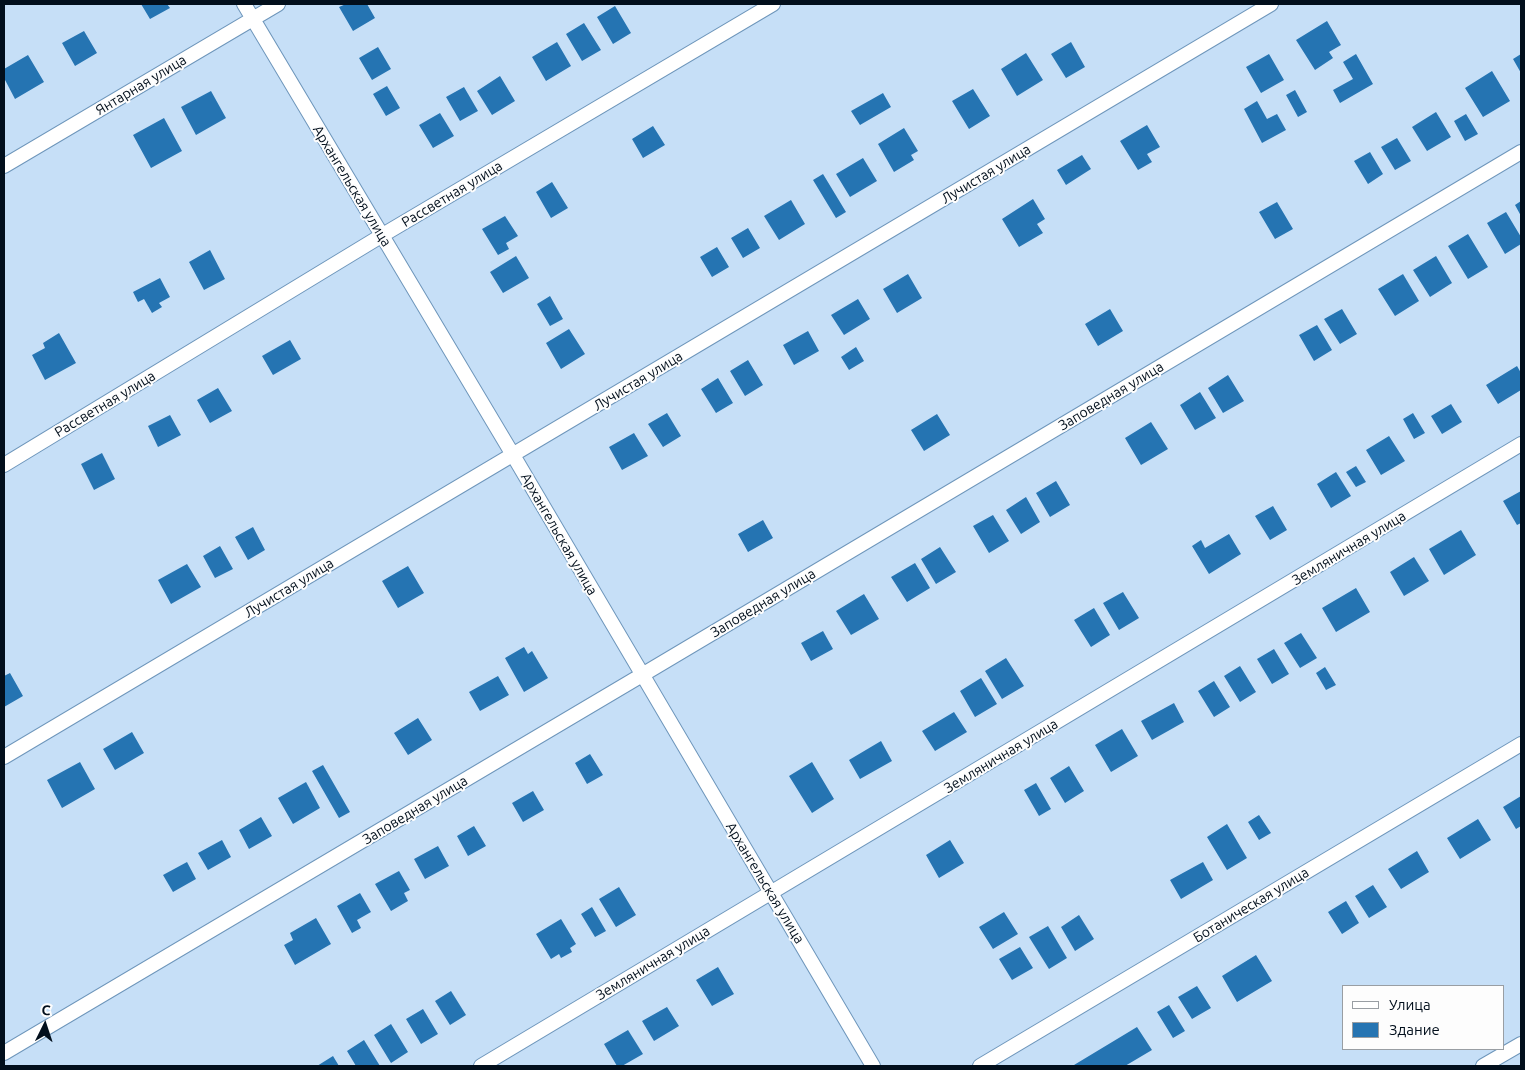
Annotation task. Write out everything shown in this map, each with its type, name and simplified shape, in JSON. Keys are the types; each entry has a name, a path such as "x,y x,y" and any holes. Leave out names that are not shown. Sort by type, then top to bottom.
{"street":[{"name":"Архангельская улица","path":"244,4 513,455 873,1066"},
{"name":"Янтарная улица","path":"4,166 278,4"},
{"name":"Рассветная улица","path":"4,465 381,236 773,4"},
{"name":"Лучистая улица","path":"4,757 1271,4"},
{"name":"Заповедная улица","path":"4,1053 642,676 1521,152"},
{"name":"Земляничная улица","path":"480,1066 1521,444"},
{"name":"Ботаническая улица","path":"980,1066 1521,744"},
{"path":"1483,1066 1521,1044"}],"building":[{"path":"141,4 167,4 170,8 150,19"},
{"path":"346,4 367,4 375,18 353,31 339,7"},
{"path":"615,6 631,33 613,44 597,17"},
{"path":"1327,21 1341,45 1329,52 1333,58 1315,70 1296,40"},
{"path":"584,23 601,50 582,61 566,34"},
{"path":"84,31 97,53 75,66 62,43"},
{"path":"557,42 571,66 546,81 532,57"},
{"path":"1071,42 1085,67 1066,78 1051,54"},
{"path":"378,47 391,69 372,80 359,58"},
{"path":"1026,53 1043,80 1017,96 1001,69"},
{"path":"1269,54 1284,80 1261,93 1246,67"},
{"path":"1356,54 1373,84 1340,103 1333,90 1353,79 1343,62"},
{"path":"1521,54 1521,73 1513,59"},
{"path":"28,55 44,82 15,99 4,78 4,69"},
{"path":"1492,71 1510,101 1483,117 1465,88"},
{"path":"500,76 515,101 492,115 477,91"},
{"path":"387,86 400,108 386,116 373,94"},
{"path":"464,87 478,111 460,121 446,97"},
{"path":"973,89 990,116 969,129 952,101"},
{"path":"1295,90 1307,112 1298,117 1286,95"},
{"path":"211,91 226,118 196,135 181,107"},
{"path":"883,93 891,107 860,125 851,111"},
{"path":"1257,101 1267,119 1277,114 1286,130 1262,143 1244,109"},
{"path":"1436,112 1451,137 1427,151 1412,127"},
{"path":"440,113 454,136 433,148 419,125"},
{"path":"1466,114 1478,134 1465,141 1454,121"},
{"path":"164,118 182,151 151,168 133,135"},
{"path":"1147,125 1160,147 1147,154 1152,162 1138,170 1120,141"},
{"path":"653,126 665,145 643,158 632,139"},
{"path":"904,128 918,151 911,155 914,160 894,172 878,144"},
{"path":"1397,138 1411,161 1395,170 1381,147"},
{"path":"1370,152 1383,174 1368,184 1354,161"},
{"path":"1082,155 1091,169 1066,185 1057,170"},
{"path":"863,158 877,181 850,197 836,174"},
{"path":"823,174 846,212 836,218 813,180"},
{"path":"552,182 568,208 551,218 536,192"},
{"path":"1033,199 1045,219 1037,224 1043,233 1019,247 1002,219"},
{"path":"791,200 805,224 779,240 764,216"},
{"path":"1521,201 1521,216 1515,205"},
{"path":"1277,202 1293,229 1275,239 1259,212"},
{"path":"1506,212 1521,237 1521,244 1505,254 1487,223"},
{"path":"505,216 518,236 506,243 509,249 498,255 482,229"},
{"path":"748,228 760,248 743,258 731,238"},
{"path":"1468,234 1488,267 1468,279 1448,246"},
{"path":"717,247 729,267 712,277 700,257"},
{"path":"210,250 225,279 204,290 189,262"},
{"path":"516,256 529,278 503,293 490,272"},
{"path":"1436,256 1452,283 1430,297 1413,270"},
{"path":"908,274 922,298 897,313 883,289"},
{"path":"1403,274 1419,301 1395,316 1378,289"},
{"path":"160,278 170,297 159,303 162,307 152,313 144,299 138,302 133,292"},
{"path":"550,296 563,319 550,326 537,304"},
{"path":"858,299 870,319 844,335 831,315"},
{"path":"1110,309 1123,331 1098,346 1085,324"},
{"path":"1342,309 1357,334 1340,344 1324,319"},
{"path":"1317,325 1332,350 1314,361 1299,335"},
{"path":"569,329 585,354 561,369 546,343"},
{"path":"808,331 819,351 794,365 783,345"},
{"path":"59,333 76,363 45,380 32,355 45,348 43,343"},
{"path":"290,340 301,359 273,375 262,356"},
{"path":"856,347 864,361 849,370 841,357"},
{"path":"748,360 763,385 745,396 730,371"},
{"path":"1517,366 1521,373 1521,390 1498,404 1486,385"},
{"path":"1228,375 1244,401 1223,413 1208,388"},
{"path":"718,378 733,403 716,413 701,389"},
{"path":"218,388 232,411 210,423 197,400"},
{"path":"1200,392 1216,418 1195,430 1180,405"},
{"path":"1451,404 1462,422 1442,434 1431,416"},
{"path":"667,413 681,436 663,447 648,424"},
{"path":"1413,413 1425,433 1414,439 1403,419"},
{"path":"937,414 950,435 924,451 911,430"},
{"path":"170,415 181,435 158,447 148,426"},
{"path":"1151,422 1168,449 1141,465 1125,438"},
{"path":"634,433 648,456 622,470 609,447"},
{"path":"1389,436 1405,461 1381,475 1366,450"},
{"path":"102,453 115,479 94,490 81,464"},
{"path":"1356,466 1366,482 1356,487 1346,472"},
{"path":"1336,472 1351,496 1331,508 1317,484"},
{"path":"1056,481 1070,505 1050,517 1036,493"},
{"path":"1521,491 1521,523 1517,525 1503,501"},
{"path":"1026,497 1040,522 1021,534 1006,510"},
{"path":"1273,506 1287,530 1270,540 1255,516"},
{"path":"993,515 1009,541 989,553 973,526"},
{"path":"763,520 773,538 748,552 738,534"},
{"path":"253,527 265,550 248,560 235,537"},
{"path":"1461,530 1476,555 1444,575 1429,549"},
{"path":"1229,534 1241,554 1209,574 1192,546 1201,540 1205,548"},
{"path":"220,546 233,569 215,578 203,556"},
{"path":"940,547 956,572 936,584 921,559"},
{"path":"1414,557 1429,581 1404,596 1390,572"},
{"path":"915,563 930,588 907,602 891,577"},
{"path":"187,564 201,587 171,604 158,580"},
{"path":"408,566 424,593 398,608 382,581"},
{"path":"1356,588 1370,612 1336,632 1322,608"},
{"path":"1123,592 1139,618 1119,630 1103,603"},
{"path":"864,594 879,619 851,635 836,611"},
{"path":"1094,608 1110,635 1091,647 1074,620"},
{"path":"823,631 833,649 811,661 801,643"},
{"path":"1301,633 1317,658 1300,668 1284,643"},
{"path":"524,647 528,654 532,651 548,678 524,692 505,658"},
{"path":"1274,649 1289,674 1272,684 1257,659"},
{"path":"1006,658 1024,686 1002,699 985,671"},
{"path":"1240,666 1256,692 1240,702 1224,676"},
{"path":"1325,667 1336,685 1326,690 1316,673"},
{"path":"10,673 23,696 4,707 4,676"},
{"path":"498,676 509,695 480,711 469,692"},
{"path":"981,678 997,704 975,717 960,691"},
{"path":"1214,681 1230,707 1214,717 1198,691"},
{"path":"1174,703 1184,722 1152,740 1141,721"},
{"path":"954,712 967,732 935,751 922,731"},
{"path":"418,718 432,740 408,755 394,733"},
{"path":"1122,729 1138,756 1111,772 1095,745"},
{"path":"132,732 144,753 115,770 103,749"},
{"path":"881,741 892,761 860,779 849,760"},
{"path":"590,754 603,775 587,784 575,763"},
{"path":"80,762 95,789 62,808 47,780"},
{"path":"812,762 834,799 812,813 789,776"},
{"path":"323,765 350,812 339,818 312,771"},
{"path":"1069,766 1084,791 1065,803 1050,778"},
{"path":"306,782 320,808 293,824 278,798"},
{"path":"1036,783 1051,809 1039,816 1024,790"},
{"path":"533,791 544,810 523,822 512,803"},
{"path":"1521,796 1521,826 1516,829 1503,807"},
{"path":"1259,815 1271,833 1259,840 1248,822"},
{"path":"261,817 272,836 249,849 239,830"},
{"path":"1478,819 1491,840 1460,859 1447,838"},
{"path":"1227,824 1247,858 1227,870 1207,837"},
{"path":"474,826 486,846 468,856 457,836"},
{"path":"222,840 231,857 208,870 198,853"},
{"path":"950,840 964,863 939,878 926,855"},
{"path":"438,846 449,866 425,879 414,859"},
{"path":"1417,851 1429,872 1401,889 1388,869"},
{"path":"187,862 196,879 173,892 163,875"},
{"path":"1203,862 1213,880 1181,899 1170,880"},
{"path":"399,871 410,890 404,893 408,901 391,911 375,884"},
{"path":"1373,885 1387,907 1369,918 1355,896"},
{"path":"619,887 636,915 616,927 599,899"},
{"path":"360,893 371,912 357,920 361,928 352,933 337,906"},
{"path":"1346,901 1359,923 1342,934 1328,912"},
{"path":"592,907 606,931 595,937 581,914"},
{"path":"1004,912 1018,934 993,949 979,927"},
{"path":"1079,915 1094,939 1075,951 1061,927"},
{"path":"316,918 331,944 295,965 284,945 293,940 290,933"},
{"path":"561,919 576,944 570,948 572,952 561,958 559,954 551,959 536,934"},
{"path":"1048,926 1067,958 1049,969 1029,937"},
{"path":"1020,947 1033,968 1012,980 999,959"},
{"path":"1256,955 1272,981 1237,1002 1222,976"},
{"path":"718,967 734,994 712,1006 696,980"},
{"path":"1197,986 1211,1008 1192,1019 1178,997"},
{"path":"451,991 466,1015 450,1025 435,1001"},
{"path":"1169,1005 1185,1031 1173,1038 1157,1012"},
{"path":"667,1007 679,1026 654,1041 642,1021"},
{"path":"423,1009 438,1034 421,1044 406,1019"},
{"path":"391,1024 408,1052 391,1063 374,1035"},
{"path":"1137,1027 1152,1050 1125,1066 1074,1065"},
{"path":"628,1030 643,1054 622,1066 617,1066 604,1044"},
{"path":"364,1040 380,1066 356,1066 347,1051"},
{"path":"333,1056 339,1066 317,1066"}]}
